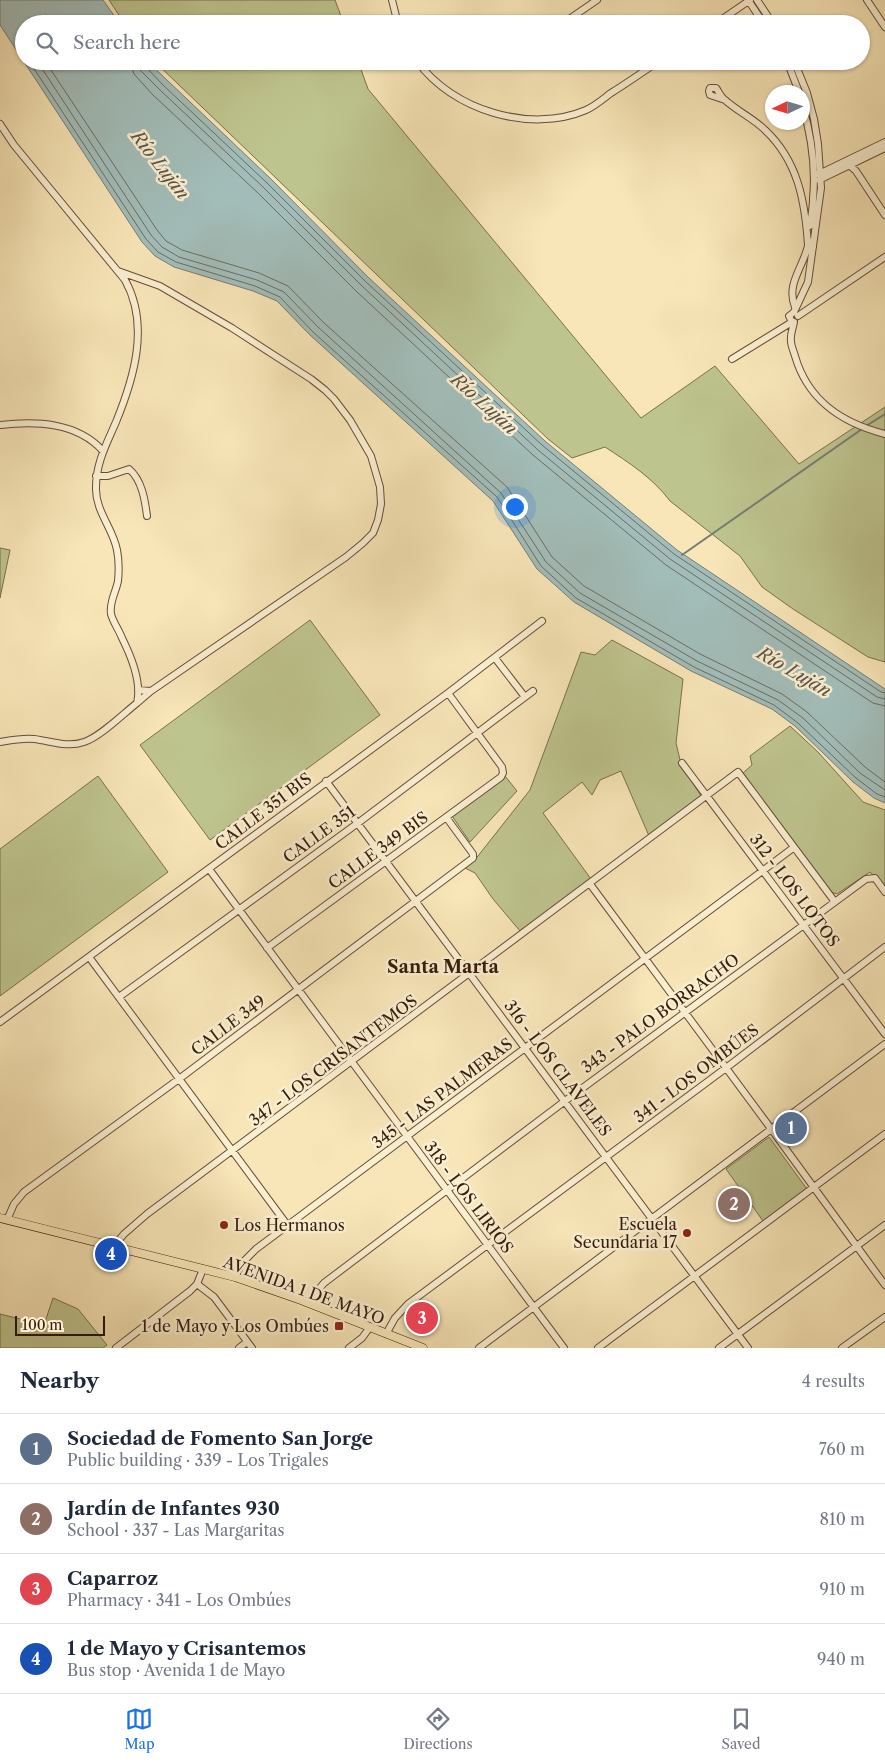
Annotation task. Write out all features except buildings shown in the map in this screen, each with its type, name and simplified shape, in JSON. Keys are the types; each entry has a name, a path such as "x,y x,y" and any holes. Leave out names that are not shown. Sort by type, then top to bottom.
{"main road":[{"name":"AVENIDA 1 DE MAYO","path":"4,1219 235,1277 314,1305 422,1348"}],"street":[{"path":"392,0 396,15"},
{"path":"575,15 597,0"},
{"path":"728,15 749,0 758,15"},
{"path":"757,0 767,15"},
{"path":"867,0 885,27"},
{"path":"425,70 435,82 460,99 488,111 525,119 557,117 585,110 645,70"},
{"path":"790,70 796,85"},
{"path":"798,70 814,118 821,176 811,246 793,284 794,316 791,340 799,371 816,398 845,420 885,434"},
{"path":"725,100 766,130 787,157 800,185 804,199 811,246"},
{"path":"0,124 14,145 118,271 131,290 136,306 138,340 135,364 115,424 103,451 96,476 96,499 99,509 113,534 118,551 118,581 111,612 128,649 138,690 136,703"},
{"path":"794,316 808,282 811,246 813,177 808,130"},
{"path":"848,163 885,142"},
{"path":"813,177 821,176 885,148"},
{"path":"848,163 856,171 885,215"},
{"path":"732,360 794,316 885,257"},
{"path":"0,742 17,739 35,739 66,744 83,742 92,738 151,691 346,557 372,533 378,520 381,504 377,471 365,444 350,420 326,390 232,328 160,286 118,271"},
{"path":"0,425 41,423 68,428 94,441 103,451"},
{"path":"96,476 108,476 129,469 134,472 146,502 147,516"},
{"name":"CALLE 351 BIS","path":"0,1022 542,622"},
{"path":"495,658 525,697"},
{"path":"138,690 151,691"},
{"name":"CALLE 351","path":"119,998 238,909 358,823 533,691"},
{"path":"448,693 476,733"},
{"name":"CALLE 349 BIS","path":"267,948 501,777 503,773 502,767 476,733"},
{"name":"312 - LOS LOTOS","path":"682,762 885,1034"},
{"name":"347 - LOS CRISANTEMOS","path":"114,1246 124,1234 148,1214 471,974 738,772 793,848"},
{"name":"316 - LOS CLAVELES","path":"326,781 748,1348"},
{"name":"CALLE 349","path":"4,1219 24,1192 179,1079 473,858 473,854 446,817"},
{"path":"793,848 835,902"},
{"name":"345 - LAS PALMERAS","path":"235,1277 242,1263 256,1250 793,848"},
{"name":"318 - LOS LIRIOS","path":"209,869 564,1348"},
{"name":"343 - PALO BORRACHO","path":"314,1305 318,1289 324,1283 565,1101 866,879 875,878 885,892"},
{"path":"590,884 885,1285"},
{"name":"341 - LOS OMBÚES","path":"386,1334 403,1308 885,948"},
{"path":"89,956 288,1226"},
{"path":"479,1348 885,1044"},
{"path":"598,1348 885,1134"},
{"path":"719,1348 885,1225"},
{"path":"117,1348 197,1284 202,1269"},
{"path":"197,1284 214,1297 252,1348"},
{"path":"842,1348 885,1317"},
{"path":"349,1348 362,1338 370,1327"},
{"path":"238,1348 247,1342"}],"green space":[{"path":"109,0 335,0 341,15 119,15"},
{"path":"163,70 361,70 368,89 641,418 715,366 799,464 885,407 885,662 868,657 762,587 740,556 670,501 648,478 605,447 572,458 548,439"},
{"path":"0,548 10,550 0,598"},
{"path":"310,620 380,715 210,840 140,745"},
{"path":"612,640 683,679 676,743 681,764 701,796 649,836 621,771 600,780 592,795 582,782 543,813 591,879 520,931 493,899 475,873 465,868 474,861 530,790 581,652 595,655"},
{"path":"790,726 818,752 863,802 885,810 885,889 870,872 837,894 831,892 743,773 752,765 750,756"},
{"path":"98,776 168,872 0,996 0,849"},
{"path":"505,776 517,791 470,842 452,816"},
{"path":"769,1137 807,1189 763,1221 726,1169"},
{"path":"53,1298 78,1309 107,1345 103,1348 0,1348 0,1314 44,1325"}],"water":[{"path":"0,0 103,0 114,15 15,15 15,48 0,25"},
{"name":"Río Luján","path":"29,70 156,70 271,179 368,277 545,441 677,550 885,689 885,803 874,798 853,782 795,726 772,709 691,671 574,602 537,569 493,501 310,335 277,301 253,291 174,267 155,256 142,242"}],"waterway":[{"path":"866,426 885,414"},
{"path":"682,555 862,429"}],"place":[{"name":"Sociedad de Fomento San Jorge","path":"791,1128"},
{"name":"Jardín de Infantes 930","path":"734,1204"},
{"name":"Los Hermanos","path":"224,1225"},
{"name":"Escuela Secundaria 17","path":"687,1233"},
{"name":"1 de Mayo y Crisantemos","path":"111,1254"},
{"name":"Caparroz","path":"422,1318"},
{"name":"1 de Mayo y Los Ombúes","path":"339,1326"}],"district":[{"name":"Santa Marta","path":"443,967"}]}
